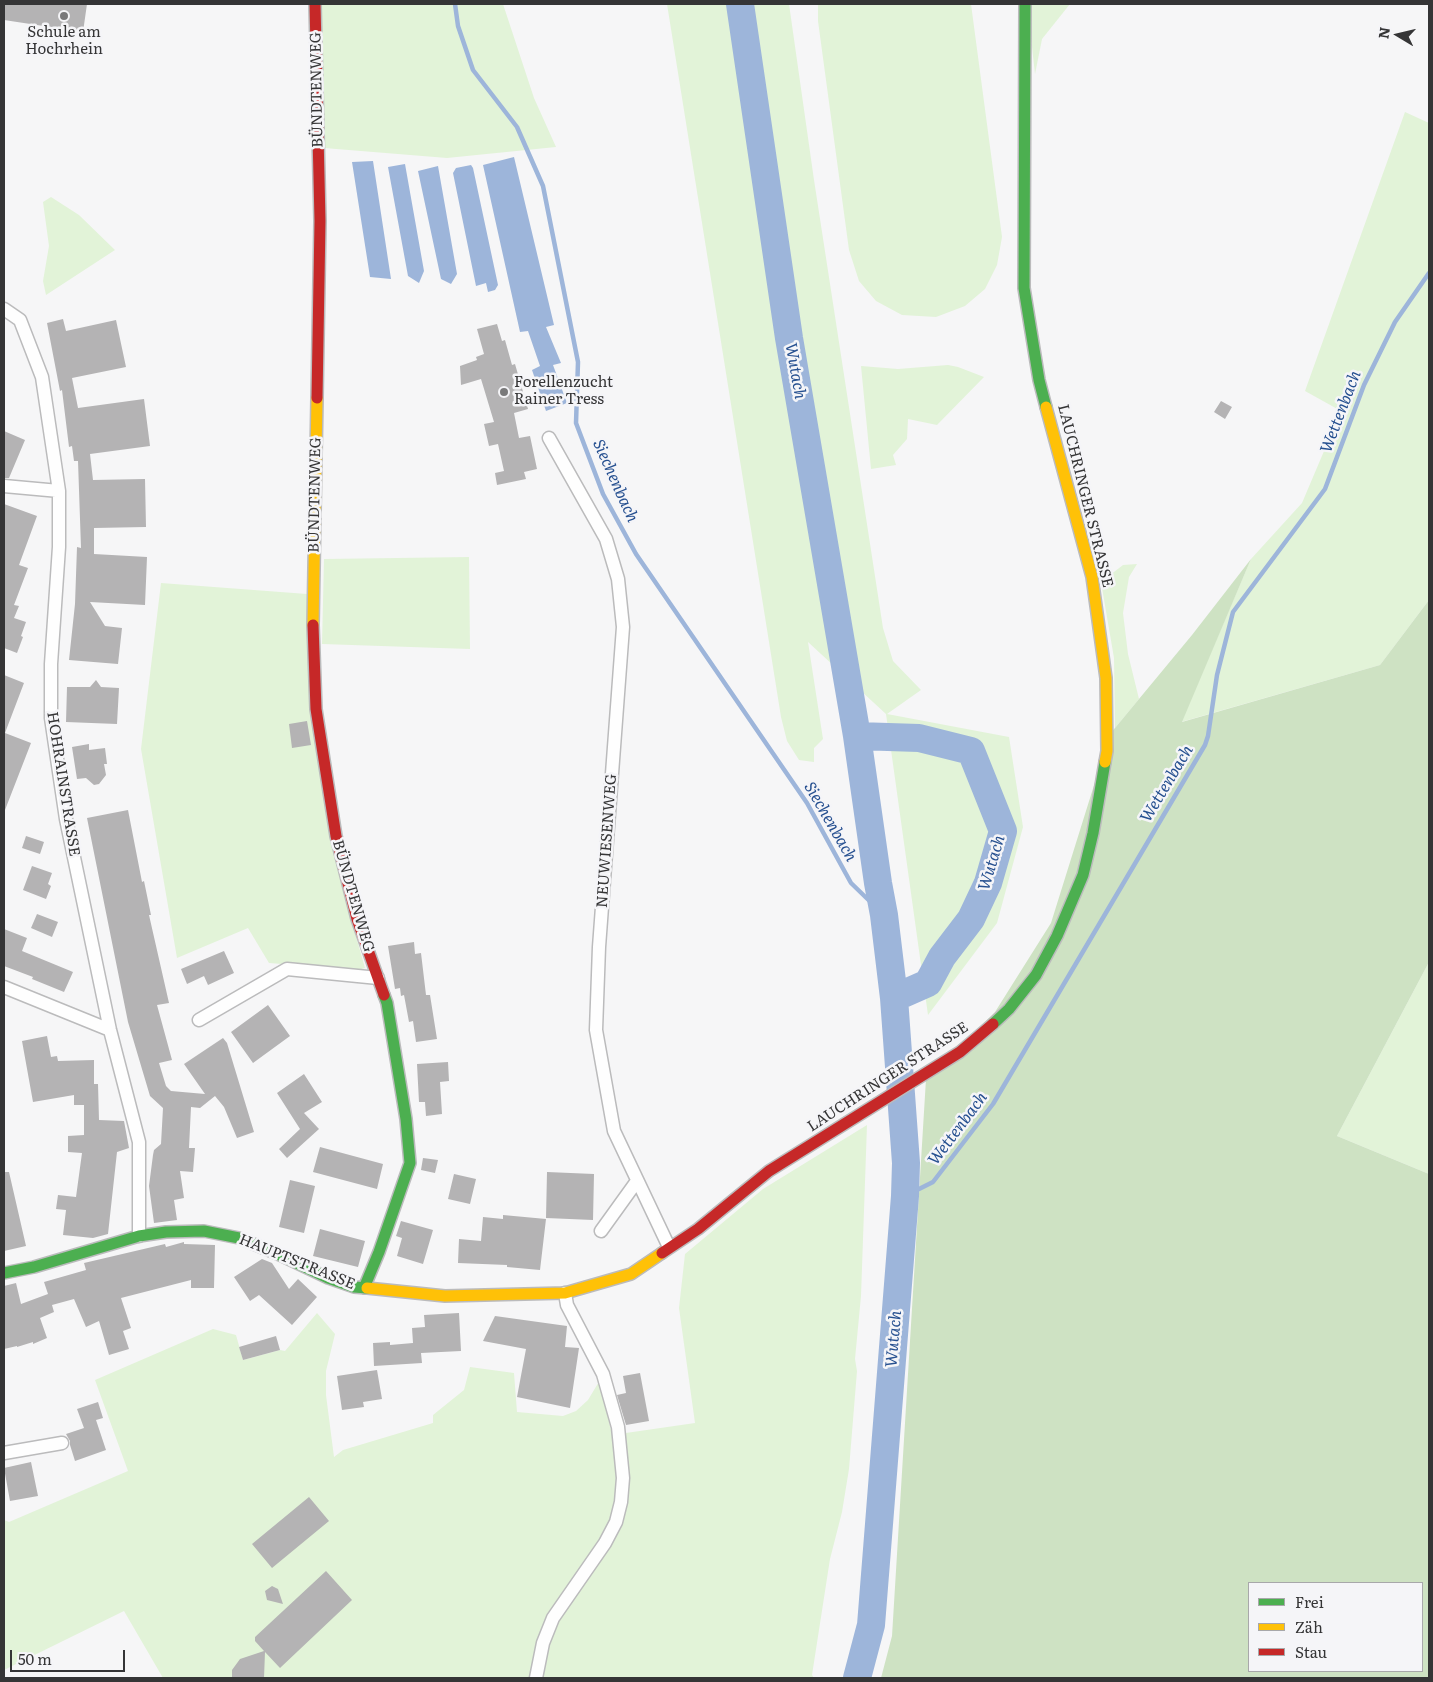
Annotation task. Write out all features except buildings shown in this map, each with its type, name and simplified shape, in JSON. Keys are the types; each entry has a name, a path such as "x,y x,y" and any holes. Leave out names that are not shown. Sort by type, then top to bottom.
{"street":[{"name":"BÜNDTENWEG","path":"315,4 320,222 313,639 316,710 336,836 357,919 387,1003 406,1119 410,1163 379,1252 364,1288"},
{"name":"LAUCHRINGER STRASSE","path":"669,1247 698,1229 769,1171 940,1065 986,1031 1009,1009 1036,975 1057,936 1083,875 1093,833 1107,751 1106,678 1092,577 1039,380 1024,288 1025,4"},
{"name":"HOHRAINSTRASSE","path":"4,309 20,320 42,377 59,491 59,546 51,664 51,718 66,819 110,1030 139,1142 139,1236"},
{"name":"NEUWIESENWEG","path":"549,438 606,538 618,579 622,602 623,627 599,947 596,1030 614,1131 669,1247"},
{"path":"4,486 59,491"},
{"name":"BÜNDTENWEG","path":"199,1020 287,969 378,978"},
{"path":"4,987 110,1030"},
{"path":"601,1231 637,1181"},
{"name":"HAUPTSTRASSE","path":"4,1273 34,1267 139,1236 166,1232 204,1231 239,1238 328,1278 354,1287 445,1296 565,1293 631,1274 669,1247"},
{"path":"536,1678 543,1643 553,1618 605,1543 616,1522 621,1502 623,1478 618,1427 603,1374 567,1305 565,1293"},
{"path":"4,1453 62,1443"}],"green space":[{"path":"321,4 503,4 534,98 556,147 447,158 324,148"},
{"path":"667,4 789,4 883,628 893,661 921,690 887,714 1009,737 1023,827 997,923 928,1015 886,714 808,642 823,739 814,748 814,762 799,760 787,741 781,717"},
{"path":"818,4 971,4 1002,237 997,265 985,289 965,306 936,317 902,315 876,301 859,281 849,250 818,21"},
{"path":"1031,4 1070,4 1042,39 1035,74 1031,38"},
{"path":"1405,112 1429,123 1429,600 1380,665 1181,722 1251,559 1302,503 1341,411 1305,391"},
{"path":"51,197 79,215 115,250 46,295 43,281 49,246 43,202"},
{"path":"948,365 984,377 937,425 908,419 907,439 893,455 896,465 871,469 861,366 898,369"},
{"path":"469,557 470,649 322,644 324,559"},
{"path":"1251,559 1182,722 1380,665 1429,600 1429,962 1337,1136 1429,1174 1429,1678 881,1678 892,1636 926,1079 995,1012 1051,923 1110,734 1192,635"},
{"path":"1137,564 1129,577 1123,613 1128,654 1139,699 1115,728 1114,658 1101,582 1123,565"},
{"path":"161,583 307,594 351,919 365,968 358,970 269,963 248,928 177,958 141,749"},
{"path":"1429,962 1429,1174 1337,1136"},
{"path":"867,1125 861,1296 855,1359 857,1371 849,1469 842,1512 830,1559 812,1675 814,1678 163,1678 124,1611 4,1670 4,1520 9,1522 128,1471 95,1380 213,1329 236,1335 243,1360 280,1350 285,1351 317,1313 335,1334 326,1371 326,1395 334,1457 343,1450 433,1423 433,1415 464,1390 470,1367 514,1373 517,1412 563,1416 576,1411 588,1400 600,1380 612,1435 695,1423 679,1308 685,1254 763,1189"}],"water":[{"path":"514,157 554,325 546,327 561,363 553,365 567,403 546,411 532,370 540,366 528,331 520,332 483,165"},
{"path":"373,161 391,279 370,277 352,162"},
{"path":"405,164 424,271 419,283 408,276 388,167"},
{"path":"471,165 498,285 495,290 488,292 486,283 476,286 453,173 456,168"},
{"path":"438,166 457,274 451,284 441,279 418,171"}],"waterway":[{"name":"Siechenbach","path":"455,4 458,26 473,70 517,127 543,186 578,362 576,423 603,494 636,554 807,803 851,883 884,915"},
{"name":"Wutach","path":"740,4 789,338 857,736 884,915 894,998 906,1163 871,1625 857,1678"},
{"name":"Wettenbach","path":"905,1196 933,1182 993,1104 1205,745 1217,675 1233,612 1325,489 1364,385 1395,322 1429,273"},
{"name":"Wutach","path":"857,736 919,738 971,751 1003,831 988,883 971,919 942,957 928,983 894,998"}],"traffic: fast":[{"path":"1025,4 1024,288 1039,380 1046,407"},
{"path":"993,1024 1009,1009 1036,975 1057,936 1083,875 1093,833 1105,762"},
{"path":"364,1288 379,1252 410,1163 406,1119 387,1003 384,995"},
{"path":"4,1273 34,1267 139,1236 166,1232 204,1231 239,1238 328,1278 354,1287 367,1288"}],"traffic: slow":[{"path":"313,625 317,398"},
{"path":"1046,407 1092,577 1106,678 1107,751 1105,762"},
{"path":"367,1288 445,1296 565,1293 631,1274 662,1253"}],"traffic: jam":[{"path":"315,4 320,221 317,398"},
{"path":"313,625 316,709 336,836 357,919 384,995"},
{"path":"662,1253 698,1229 769,1171 960,1052 993,1024"}],"place":[{"name":"Schule am Hochrhein","path":"64,16"},
{"name":"Forellenzucht Rainer Tress","path":"504,392"}]}
